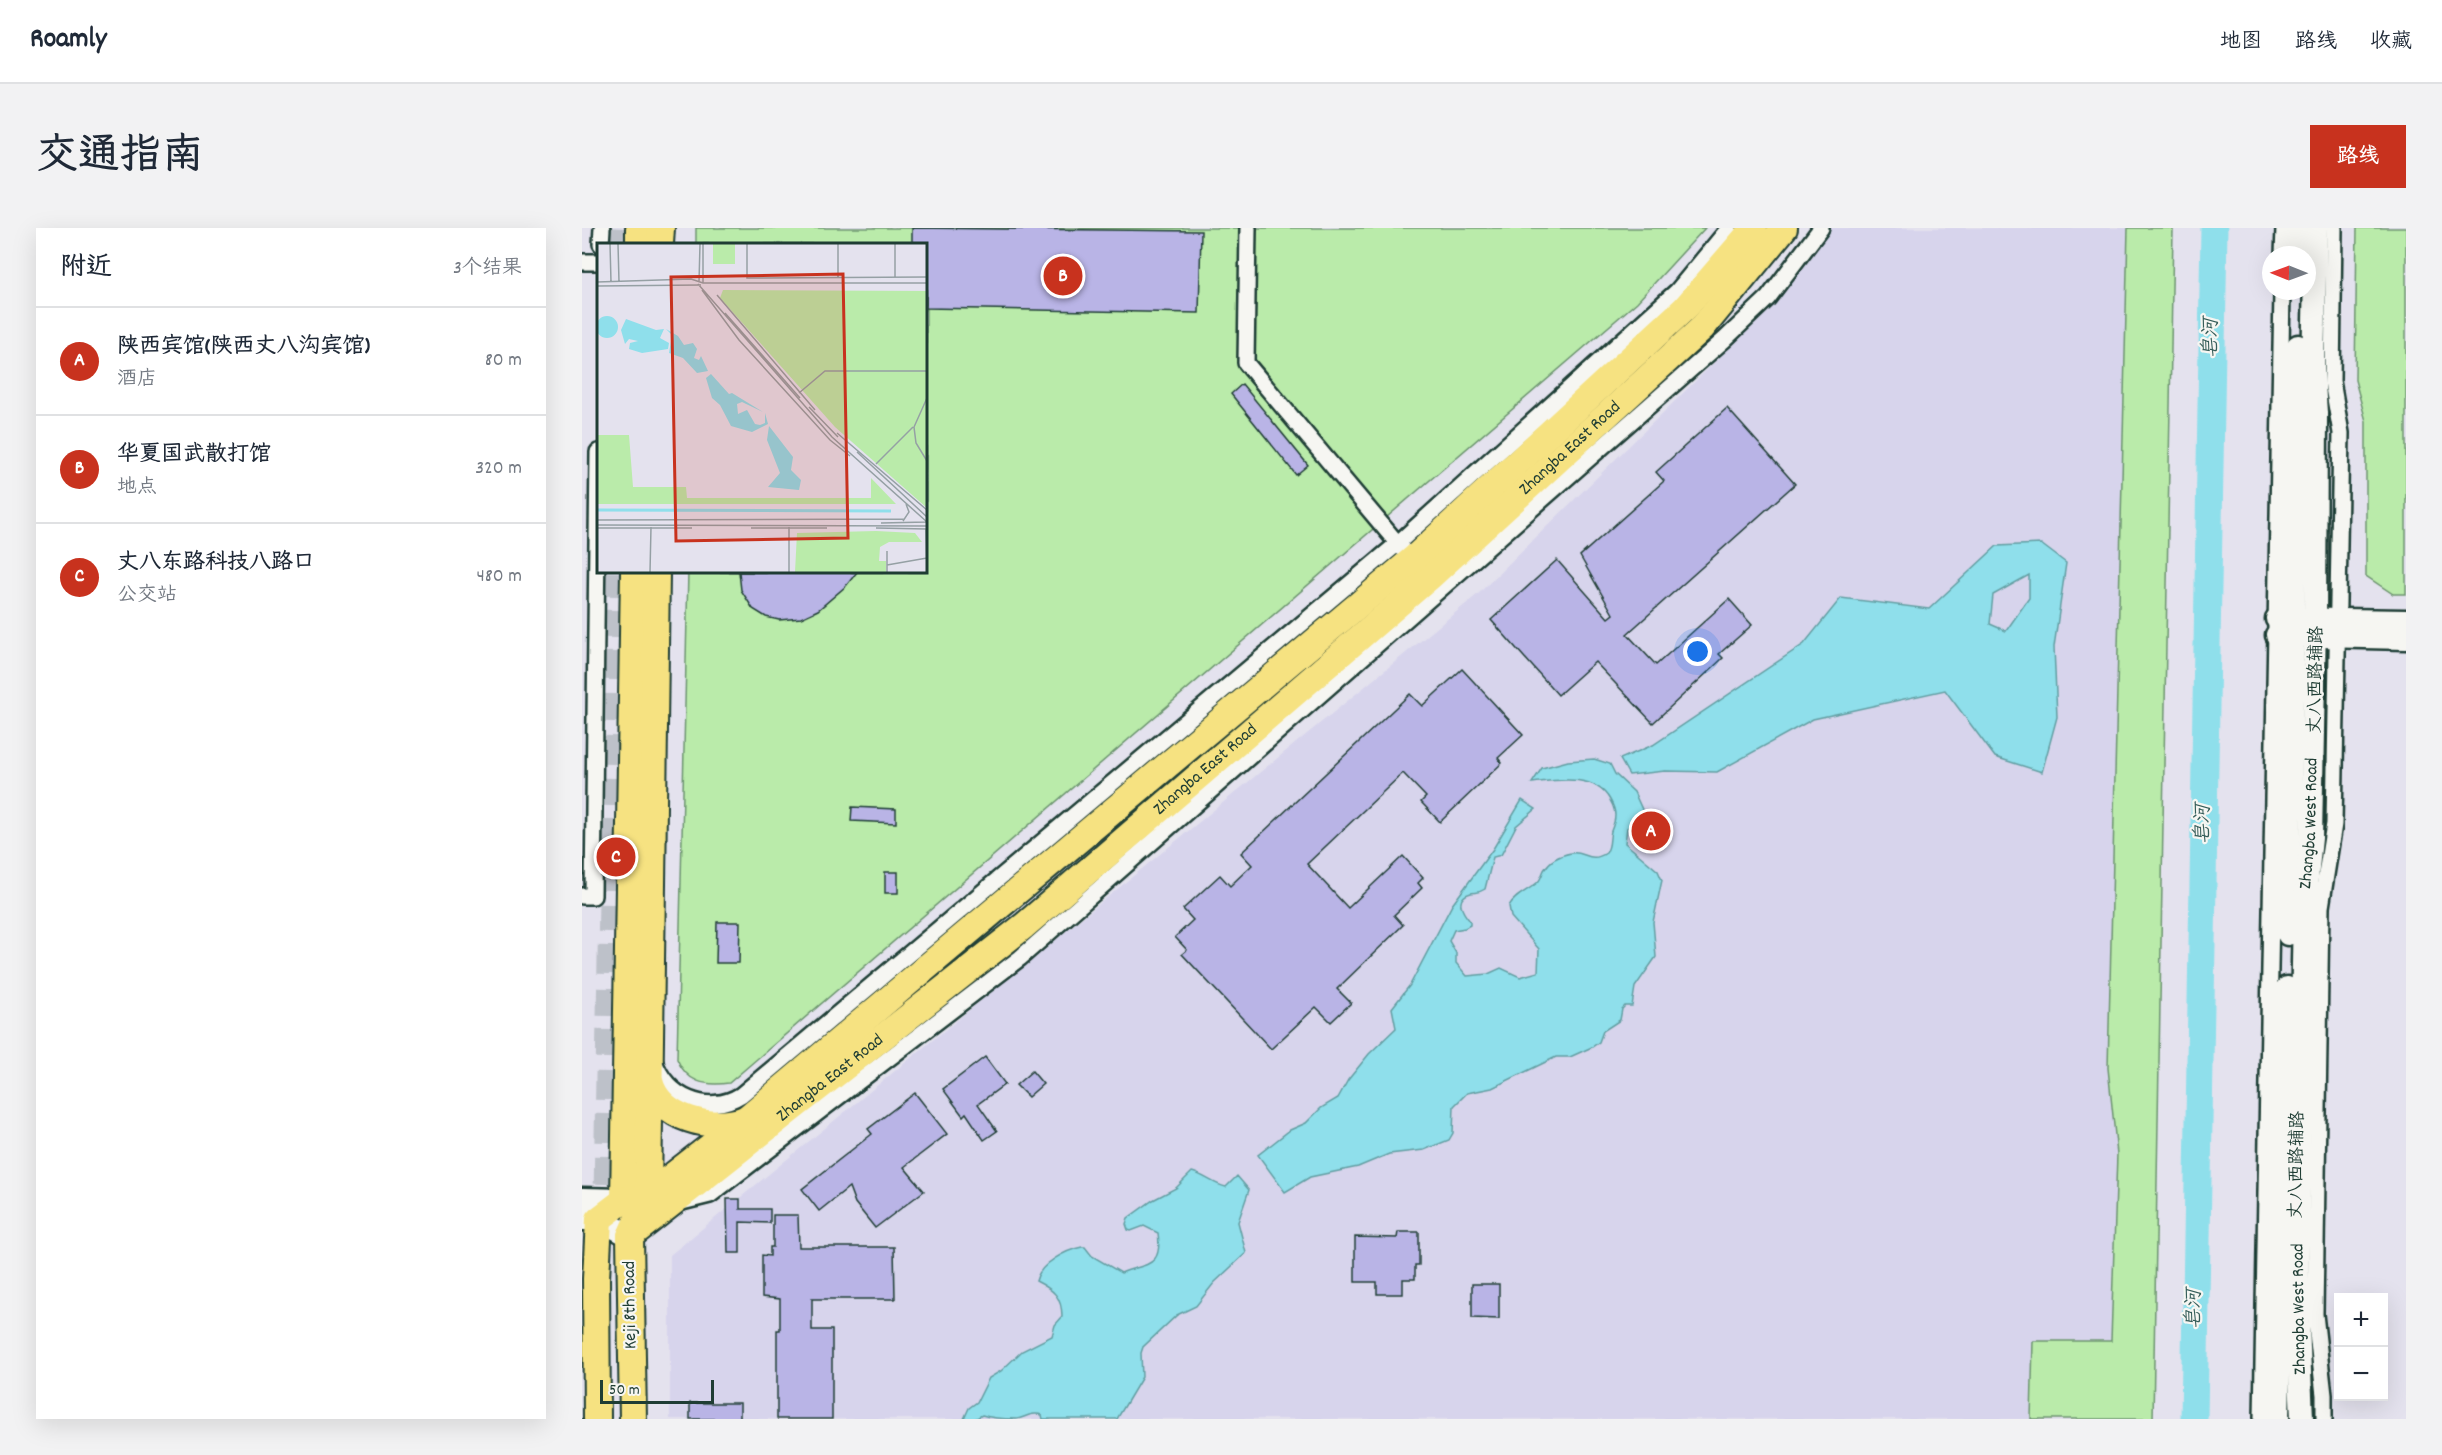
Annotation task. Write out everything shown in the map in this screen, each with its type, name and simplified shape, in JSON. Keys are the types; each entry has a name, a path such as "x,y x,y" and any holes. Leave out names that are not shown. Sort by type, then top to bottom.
{"main road":[{"path":"660,243 661,228"},
{"name":"Zhangba East Road","path":"648,1200 748,1117 1405,552 1685,308 1754,228"},
{"name":"Zhangba East Road","path":"648,1200 1024,926 1430,577 1702,328 1784,228"},
{"path":"2300,228 2300,246"},
{"name":"Zhangba West Road","path":"2295,627 2316,413 2313,370 2316,228"},
{"name":"Zhangba West Road","path":"2278,1419 2293,1096 2304,908 2311,838 2295,627 2299,300"},
{"path":"634,573 648,1200"},
{"path":"648,1200 656,573"},
{"path":"2337,628 2406,621"},
{"path":"2295,627 2337,628 2406,638"},
{"path":"650,1081 652,1091 661,1103 692,1119 718,1124 731,1123 748,1117"},
{"name":"Zhangba West Road","path":"2293,1096 2302,1419"},
{"path":"582,1199 648,1200"},
{"path":"590,1219 648,1200"},
{"name":"Keji 8th Road","path":"633,1419 630,1236 648,1200"},
{"path":"590,1219 630,1236"},
{"name":"Keji 8th Road","path":"590,1219 596,1280 597,1419"}],"street":[{"path":"601,243 602,228"},
{"path":"1248,228 1246,363 1405,552 1430,577"},
{"name":"Zhangba East Road","path":"650,1031 657,1069 674,1091 701,1104 722,1103 741,1095 1405,552 1677,291 1729,228"},
{"path":"648,1200 710,1195 1020,958 1724,340 1768,298 1821,228"},
{"path":"2283,246 2284,228"},
{"name":"丈八西路辅路","path":"2262,1419 2293,1096 2334,824 2341,433 2332,381 2334,228"},
{"name":"丈八西路辅路","path":"2283,300 2295,627 2293,1096 2324,1395 2324,1419"},
{"path":"582,896 592,896 597,526"}],"shaded area":[{"path":"1829,228 2128,228 2108,1068 2117,1154 2111,1341 2033,1341 2031,1419 670,1419 670,1255 1478,594 1725,352"}],"green space":[{"path":"696,228 1705,228 1637,302 729,1083 712,1084 692,1078 681,1067 677,1059 688,573 927,573 927,243 696,243"},
{"path":"2128,228 2173,228 2153,1419 2031,1419 2033,1341 2111,1341 2117,1154 2108,1068"},
{"path":"2357,228 2406,228 2406,594 2393,594 2366,576 2366,421 2355,380"}],"water":[{"path":"2041,544 2066,563 2054,647 2057,717 2042,772 1995,757 1945,690 1813,719 1717,772 1665,771 1629,775 1620,759 1653,745 1804,644 1841,598 1929,609 1997,546","holes":["2029,575 2029,598 2006,631 1990,624 1993,595"]},
{"path":"1594,759 1610,764 1615,774 1634,792 1645,816 1627,828 1625,843 1658,871 1662,880 1653,922 1656,957 1635,987 1632,1006 1625,1006 1622,1009 1620,1020 1603,1031 1599,1042 1592,1047 1570,1057 1556,1057 1492,1088 1467,1093 1454,1106 1453,1133 1449,1140 1424,1150 1389,1154 1358,1167 1310,1177 1285,1192 1258,1155 1338,1098 1348,1080 1369,1054 1396,1028 1392,1008 1410,985 1452,905 1493,849 1522,800 1536,809 1516,826 1501,855 1493,857 1485,889 1462,898 1461,906 1470,925 1454,930 1449,941 1456,953 1456,963 1467,976 1488,974 1501,968 1520,977 1538,972 1539,949 1511,917 1509,906 1538,882 1546,866 1556,858 1571,853 1596,857 1606,853 1615,816 1614,808 1603,791 1585,782 1564,780 1532,783 1542,768 1568,761"},
{"path":"1192,1172 1226,1187 1237,1176 1249,1190 1238,1222 1246,1253 1214,1283 1196,1306 1177,1315 1143,1347 1142,1377 1117,1419 1043,1419 1042,1415 1035,1414 1017,1419 982,1415 975,1419 964,1419 969,1408 977,1402 989,1378 1001,1371 1022,1351 1052,1336 1055,1325 1062,1317 1059,1299 1048,1288 1036,1281 1048,1263 1062,1254 1082,1247 1085,1247 1092,1256 1121,1273 1151,1262 1158,1253 1158,1233 1144,1226 1128,1230 1126,1224 1128,1218 1153,1200 1176,1188"}],"building":[{"path":"912,228 1201,231 1199,313 927,308 927,243 912,243"},
{"path":"1242,384 1308,465 1296,475 1231,394"},
{"path":"1727,408 1795,484 1627,634 1656,665 1729,599 1752,625 1719,654 1723,658 1653,723 1595,662 1558,695 1491,620 1557,560 1608,618 1613,614 1580,556 1664,481 1656,472"},
{"path":"739,573 856,573 846,586 818,610 801,618 779,620 766,617 753,609 741,590"},
{"path":"1462,669 1523,735 1498,758 1502,763 1440,822 1421,802 1426,797 1403,773 1307,864 1348,908 1403,856 1423,878 1418,883 1422,888 1394,915 1403,925 1337,989 1351,1003 1331,1022 1316,1007 1271,1049 1182,954 1187,950 1175,937 1193,920 1183,909 1220,875 1230,886 1252,865 1241,853 1410,694 1422,706"},
{"path":"852,807 896,809 896,823 851,821"},
{"path":"885,872 898,872 898,893 885,893"},
{"path":"717,922 740,922 739,963 716,963"},
{"path":"985,1057 1005,1084 978,1104 997,1131 984,1140 966,1113 963,1116 943,1089"},
{"path":"1032,1071 1043,1084 1028,1097 1016,1085"},
{"path":"915,1093 947,1134 904,1167 924,1191 875,1228 855,1203 849,1187 819,1211 802,1189 872,1134 868,1129"},
{"path":"727,1199 740,1199 740,1209 770,1209 770,1223 740,1222 740,1253 728,1253"},
{"path":"773,1215 798,1215 799,1247 894,1247 895,1299 812,1299 812,1330 832,1330 832,1419 777,1419 777,1330 780,1330 780,1299 762,1297 762,1255 770,1256 770,1247 773,1247"},
{"path":"1398,1232 1419,1232 1419,1265 1415,1265 1415,1279 1403,1279 1403,1294 1377,1294 1377,1282 1355,1282 1355,1237 1397,1238"},
{"path":"1472,1284 1499,1284 1499,1319 1472,1318"},
{"path":"690,1403 740,1403 740,1419 690,1419"}],"waterway":[{"name":"皂河","path":"2194,1419 2214,228"}],"tunnel":[{"path":"623,243 624,228"},
{"path":"607,1226 618,573"}],"place":[{"name":"华夏国武散打馆","path":"1063,276"},
{"name":"陕西宾馆(陕西丈八沟宾馆)","path":"1651,831"},
{"name":"丈八东路科技八路口","path":"616,857"}]}
